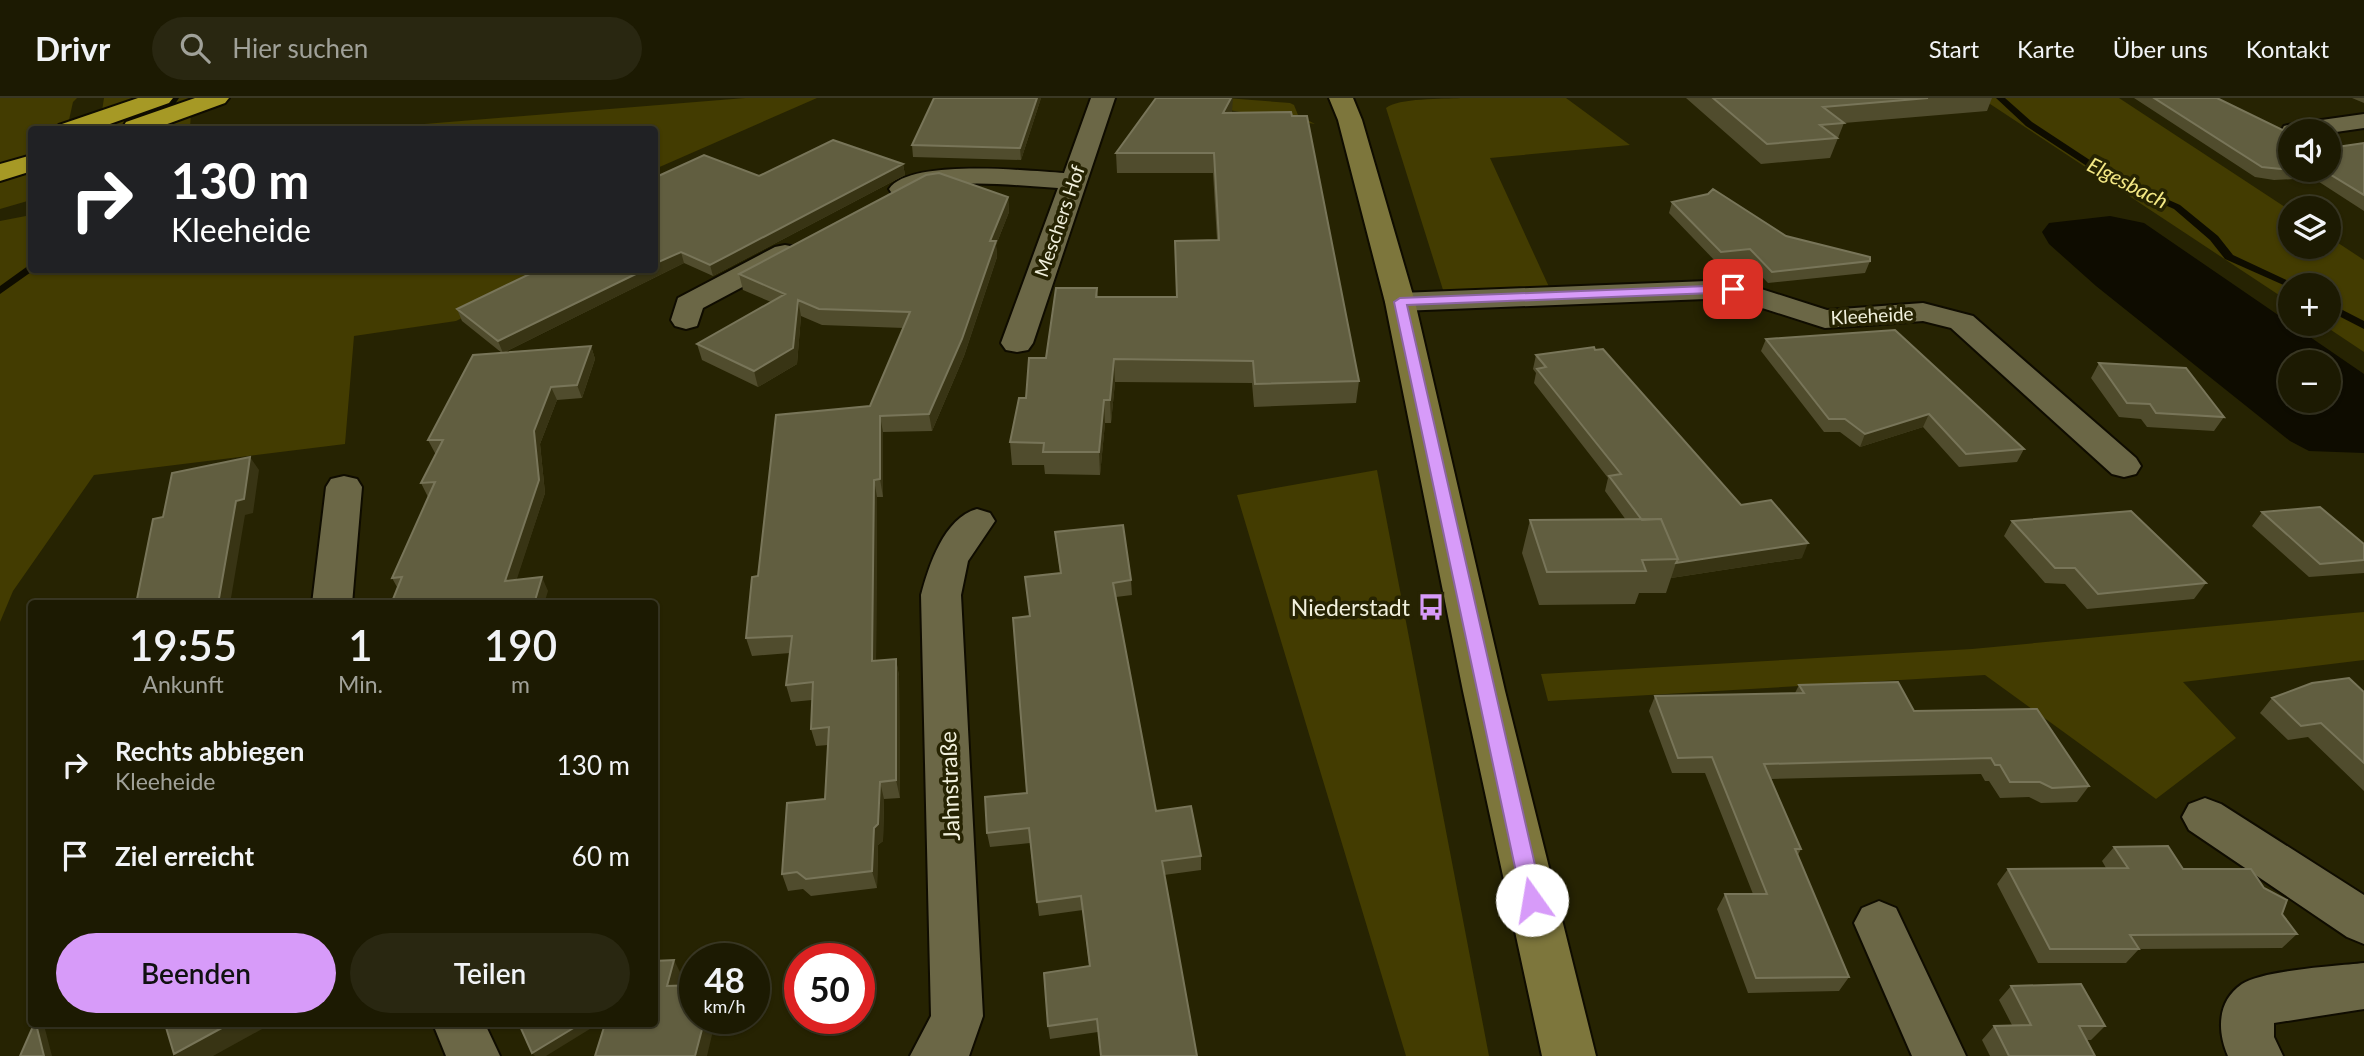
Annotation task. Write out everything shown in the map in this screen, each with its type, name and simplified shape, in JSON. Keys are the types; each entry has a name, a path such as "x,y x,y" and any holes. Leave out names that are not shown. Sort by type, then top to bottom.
{"highway":[{"path":"80,126 161,98"},
{"path":"138,126 217,98"},
{"path":"0,153 28,143"},
{"path":"0,173 28,164"}],"main road":[{"path":"1341,98 1350,120 1400,302 1487,704 1569,1056"}],"street":[{"name":"Meschers Hof","path":"1017,344 1103,98"},
{"path":"2341,124 2364,121"},
{"path":"2265,135 2278,133"},
{"path":"874,204 908,186 931,178 1073,181"},
{"path":"686,320 689,304 809,240"},
{"name":"Kleeheide","path":"1400,302 1733,289 1825,319 1923,312 1962,322 2124,466"},
{"path":"332,600 344,486"},
{"name":"Jahnstraße","path":"937,1056 948,1043 957,1016 942,595 949,559 977,521"},
{"path":"2205,817 2364,922"},
{"path":"1879,923 1938,1056"},
{"path":"2256,1056 2249,1044 2245,1019 2260,1001 2364,986"},
{"path":"460,1027 473,1056"}],"shaded area":[{"path":"0,98 77,98 73,102 68,126 28,126 28,201 0,209"},
{"path":"104,98 192,98 190,126 100,126"},
{"path":"745,98 817,98 658,168 658,126 400,126"},
{"path":"1153,98 1226,98 1290,103 1294,105 1298,115 1315,124"},
{"path":"1461,98 1566,98 1630,145 1490,158 1550,289 1444,293 1386,108 1400,102"},
{"path":"1981,98 2119,98 2278,202 2278,259 2341,259 2341,245 2364,260 2364,352 2340,336 2341,273 2278,273 2278,294"},
{"path":"28,216 28,273 553,273 456,321 354,336 345,444 94,475 13,591 0,622 0,221"},
{"path":"2110,216 2144,223 2278,315 2278,336 2309,336 2329,350 2278,350 2278,413 2341,413 2341,358 2364,374 2364,453 2309,451 2290,441 2096,286 2049,244 2042,232 2049,223"},
{"path":"1377,470 1489,1056 1406,1056 1237,495"},
{"path":"2364,612 2364,660 2183,682 2236,738 2156,799 1985,675 1548,701 1541,674 1972,649"}],"building":[{"path":"934,98 1037,98 1020,148 912,145"},
{"path":"1156,98 1231,98 1223,113 1291,112 1292,116 1307,116 1359,381 1255,384 1253,361 1114,359 1110,400 1104,400 1099,452 1043,452 1044,443 1010,442 1019,398 1026,398 1029,358 1046,358 1056,288 1097,288 1096,297 1177,297 1175,241 1219,240 1214,153 1116,153"},
{"path":"1713,98 1928,98 1823,107 1844,123 1820,125 1837,138 1767,144"},
{"path":"2154,98 2217,98 2278,128 2278,169 2262,167"},
{"path":"833,140 903,164 710,265 681,252 658,262 658,176 704,155 759,176"},
{"path":"2364,143 2364,195 2341,181 2341,146"},
{"path":"939,173 1008,197 990,241 996,241 962,339 929,414 880,416 880,479 874,480 872,661 896,659 896,780 880,782 872,871 806,879 797,872 782,874 787,803 825,799 829,727 811,729 813,682 786,685 792,636 746,638 752,577 758,576 776,415 870,406 910,312 819,309 798,300 793,348 754,371 697,344 785,294 739,274 926,175"},
{"path":"1713,189 1786,236 1870,257 1870,261 1772,272 1750,249 1721,252 1672,202 1708,194"},
{"path":"532,273 638,273 498,341 457,309"},
{"path":"1895,330 2024,449 1966,454 1929,414 1865,434 1845,419 1829,419 1766,339"},
{"path":"591,346 577,385 551,387 534,431 539,480 505,581 542,577 535,600 393,600 402,577 392,578 435,482 421,483 443,440 428,440 473,355"},
{"path":"1594,347 1595,350 1603,349 1741,505 1771,500 1808,543 1676,563 1678,559 1661,519 1642,520 1609,476 1621,474 1537,369 1546,367 1536,355"},
{"path":"2099,363 2186,368 2224,417 2156,413 2150,404 2127,403"},
{"path":"250,457 244,499 236,501 219,600 137,600 153,519 163,517 172,473"},
{"path":"2320,507 2364,544 2364,560 2320,564 2262,512"},
{"path":"2131,511 2206,583 2098,594 2075,568 2055,568 2012,521"},
{"path":"1661,519 1678,559 1642,560 1646,571 1547,572 1530,520"},
{"path":"1123,525 1131,580 1113,583 1156,811 1191,806 1201,856 1162,861 1197,1056 1101,1056 1097,1019 1048,1026 1044,973 1090,966 1081,896 1037,902 1029,828 987,833 985,797 1027,793 1013,618 1030,616 1025,577 1061,573 1055,532"},
{"path":"2349,678 2364,692 2364,763 2321,723 2301,726 2272,698 2312,683"},
{"path":"1898,682 1914,711 2037,709 2089,786 2052,788 2040,782 2010,782 2000,765 1995,765 1991,758 1764,764 1801,849 1795,849 1849,977 1756,978 1725,894 1767,894 1712,757 1678,758 1655,696 1804,693 1799,685"},
{"path":"2168,846 2183,869 2251,869 2264,888 2287,900 2282,914 2297,934 2130,935 2139,949 2050,949 2008,869 2128,868 2114,847"},
{"path":"674,960 667,986 679,986 679,1034 701,1034 695,1056 595,1056 604,1027 658,1027 658,961"},
{"path":"2081,984 2105,1026 2079,1026 2095,1056 2009,1056 1994,1026 2031,1025 2011,986"},
{"path":"33,1027 37,1027 44,1056 20,1056"},
{"path":"166,1027 224,1027 174,1054"},
{"path":"520,1027 575,1027 532,1053"}],"waterway":[{"path":"156,126 175,98"},
{"name":"Elgesbach","path":"2000,98 2029,124 2108,176 2177,207 2214,238 2229,257 2278,279"},
{"path":"0,291 28,269"},
{"name":"Elgesbach","path":"2341,313 2364,326"}],"place":[{"name":"Niederstadt","path":"1431,607"}],"route":[{"path":"1532,900 1400,302 1733,289"}]}
